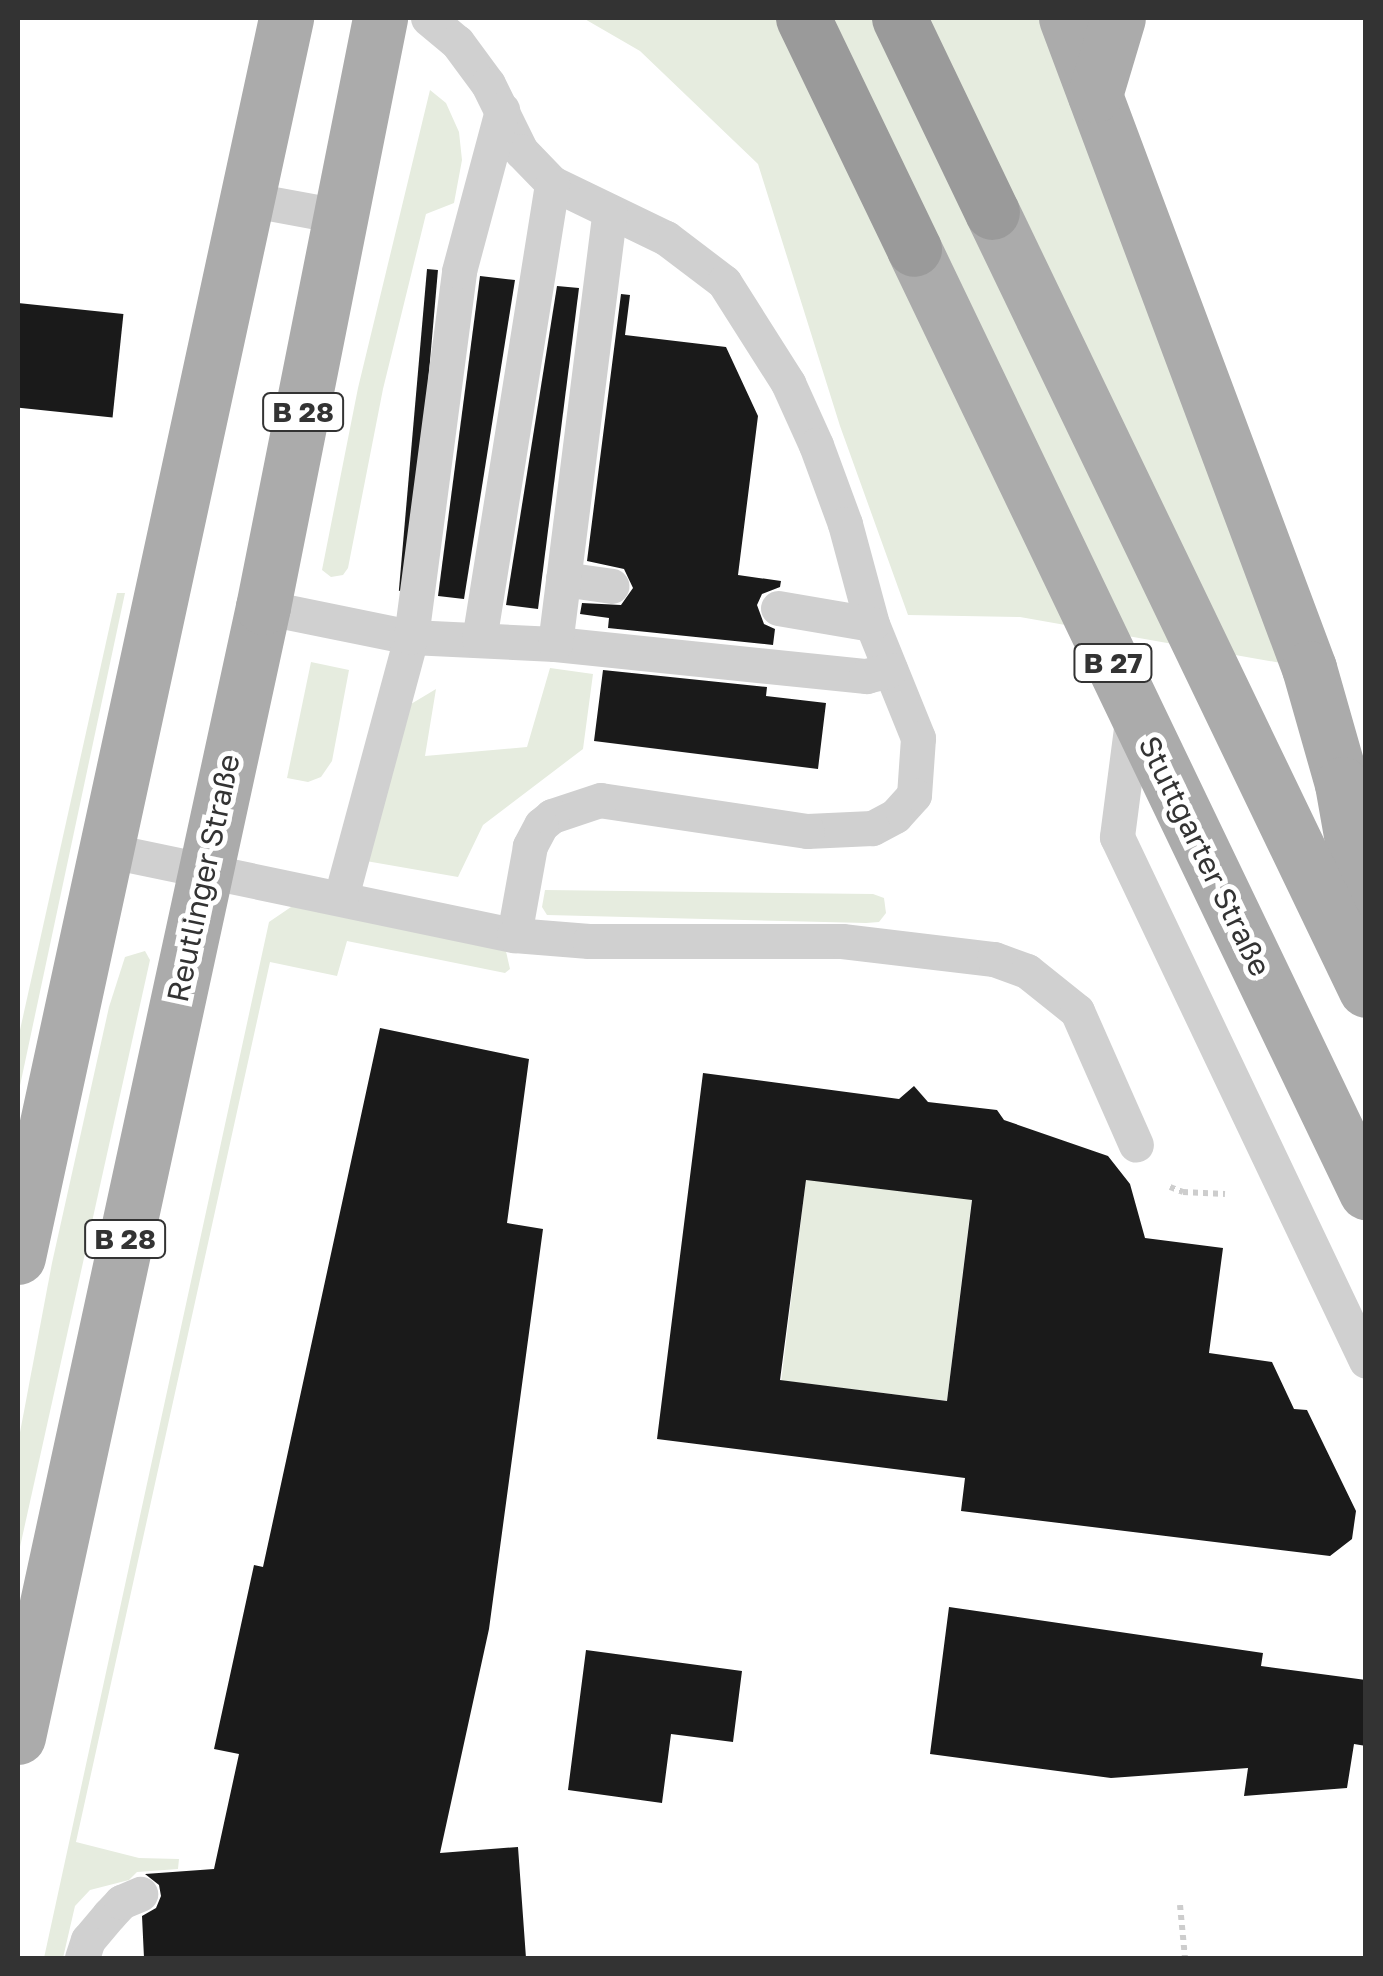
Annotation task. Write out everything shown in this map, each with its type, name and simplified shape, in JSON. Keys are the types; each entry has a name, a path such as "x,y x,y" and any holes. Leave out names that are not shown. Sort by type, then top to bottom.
{"highway":[{"name":"B 27","path":"803,18 914,250"},
{"name":"B 27","path":"898,18 992,212"}],"main road":[{"path":"18,1258 286,18"},
{"name":"Reutlinger Straße","path":"18,1737 32,1606 263,607 344,217 380,18"},
{"path":"1066,18 1309,668 1342,784 1366,920"},
{"path":"1095,94 1118,18"},
{"name":"B 27","path":"992,212 1366,990"},
{"name":"Stuttgarter Straße","path":"914,250 1366,1192"}],"lane":[{"path":"428,18 458,42 502,110 521,151 552,183 666,238 724,282 788,382 845,524 872,624 918,738 914,795 895,816 872,828 806,831 600,800 576,807 541,825 530,846 514,935"},
{"path":"341,898 411,637 458,271 502,110"},
{"path":"479,640 552,183"},
{"path":"247,199 344,217"},
{"path":"555,644 610,211"},
{"path":"563,579 612,586"},
{"path":"263,607 411,637 555,644 866,676 890,670"},
{"path":"778,608 872,624"},
{"path":"1134,707 1117,837 1366,1360"},
{"path":"106,850 514,935 589,941 842,941 994,959 1027,971 1059,992 1078,1011 1136,1145"},
{"path":"82,1958 88,1940 109,1914 121,1902 140,1894"}],"path":[{"path":"1136,1145 1153,1180 1183,1192 1221,1196 1275,1175"},
{"path":"1180,1906 1185,1958"}],"shaded area":[{"path":"583,18 1118,18 1095,95 1309,668 1020,617 908,615 840,426 758,164 640,51"},
{"path":"430,90 446,103 459,132 462,160 454,203 426,214 383,389 348,568 343,575 331,577 322,570 358,388"},
{"path":"117,593 125,593 18,1095 18,1039"},
{"path":"311,662 349,670 332,761 321,777 308,782 287,778"},
{"path":"550,668 593,674 583,749 483,825 458,877 366,861 406,707 436,689 425,756 527,747"},
{"path":"545,890 873,894 884,898 886,913 879,922 866,923 547,915 542,907"},
{"path":"314,902 505,947 510,969 505,973 347,941 337,976 270,962 76,1842 139,1858 179,1859 178,1869 137,1872 129,1880 90,1890 75,1906 63,1958 44,1958 269,922 291,907"},
{"path":"145,951 150,960 18,1556 18,1443 52,1263 109,1007 125,957"},
{"path":"806,1179 972,1199 947,1401 781,1380"}],"building":[{"path":"427,269 438,270 410,592 399,591"},
{"path":"480,276 515,280 464,599 438,596"},
{"path":"557,286 579,288 538,609 506,605"},
{"path":"621,294 630,295 625,335 726,347 758,416 738,575 781,581 780,587 762,594 757,605 764,624 775,629 773,645 608,628 609,618 580,614 582,603 621,605 633,588 624,569 587,561"},
{"path":"18,303 123,314 113,418 18,408"},
{"path":"603,670 767,687 766,696 826,703 818,769 594,741"},
{"path":"380,1028 529,1059 507,1223 543,1229 489,1629 440,1853 518,1847 526,1958 144,1958 142,1916 156,1908 161,1896 159,1885 145,1874 214,1869 239,1754 214,1749 254,1565 263,1567"},
{"path":"703,1073 899,1099 914,1086 928,1102 997,1110 1004,1120 1108,1156 1130,1184 1145,1238 1223,1248 1209,1353 1272,1362 1294,1409 1307,1410 1356,1511 1352,1539 1330,1556 961,1511 965,1478 657,1439","holes":["806,1180 972,1200 947,1401 780,1380"]},
{"path":"949,1607 1263,1653 1261,1666 1366,1680 1366,1746 1354,1744 1347,1788 1244,1796 1248,1768 1111,1778 930,1754"},
{"path":"586,1650 742,1671 733,1742 671,1734 662,1803 568,1790"}]}
